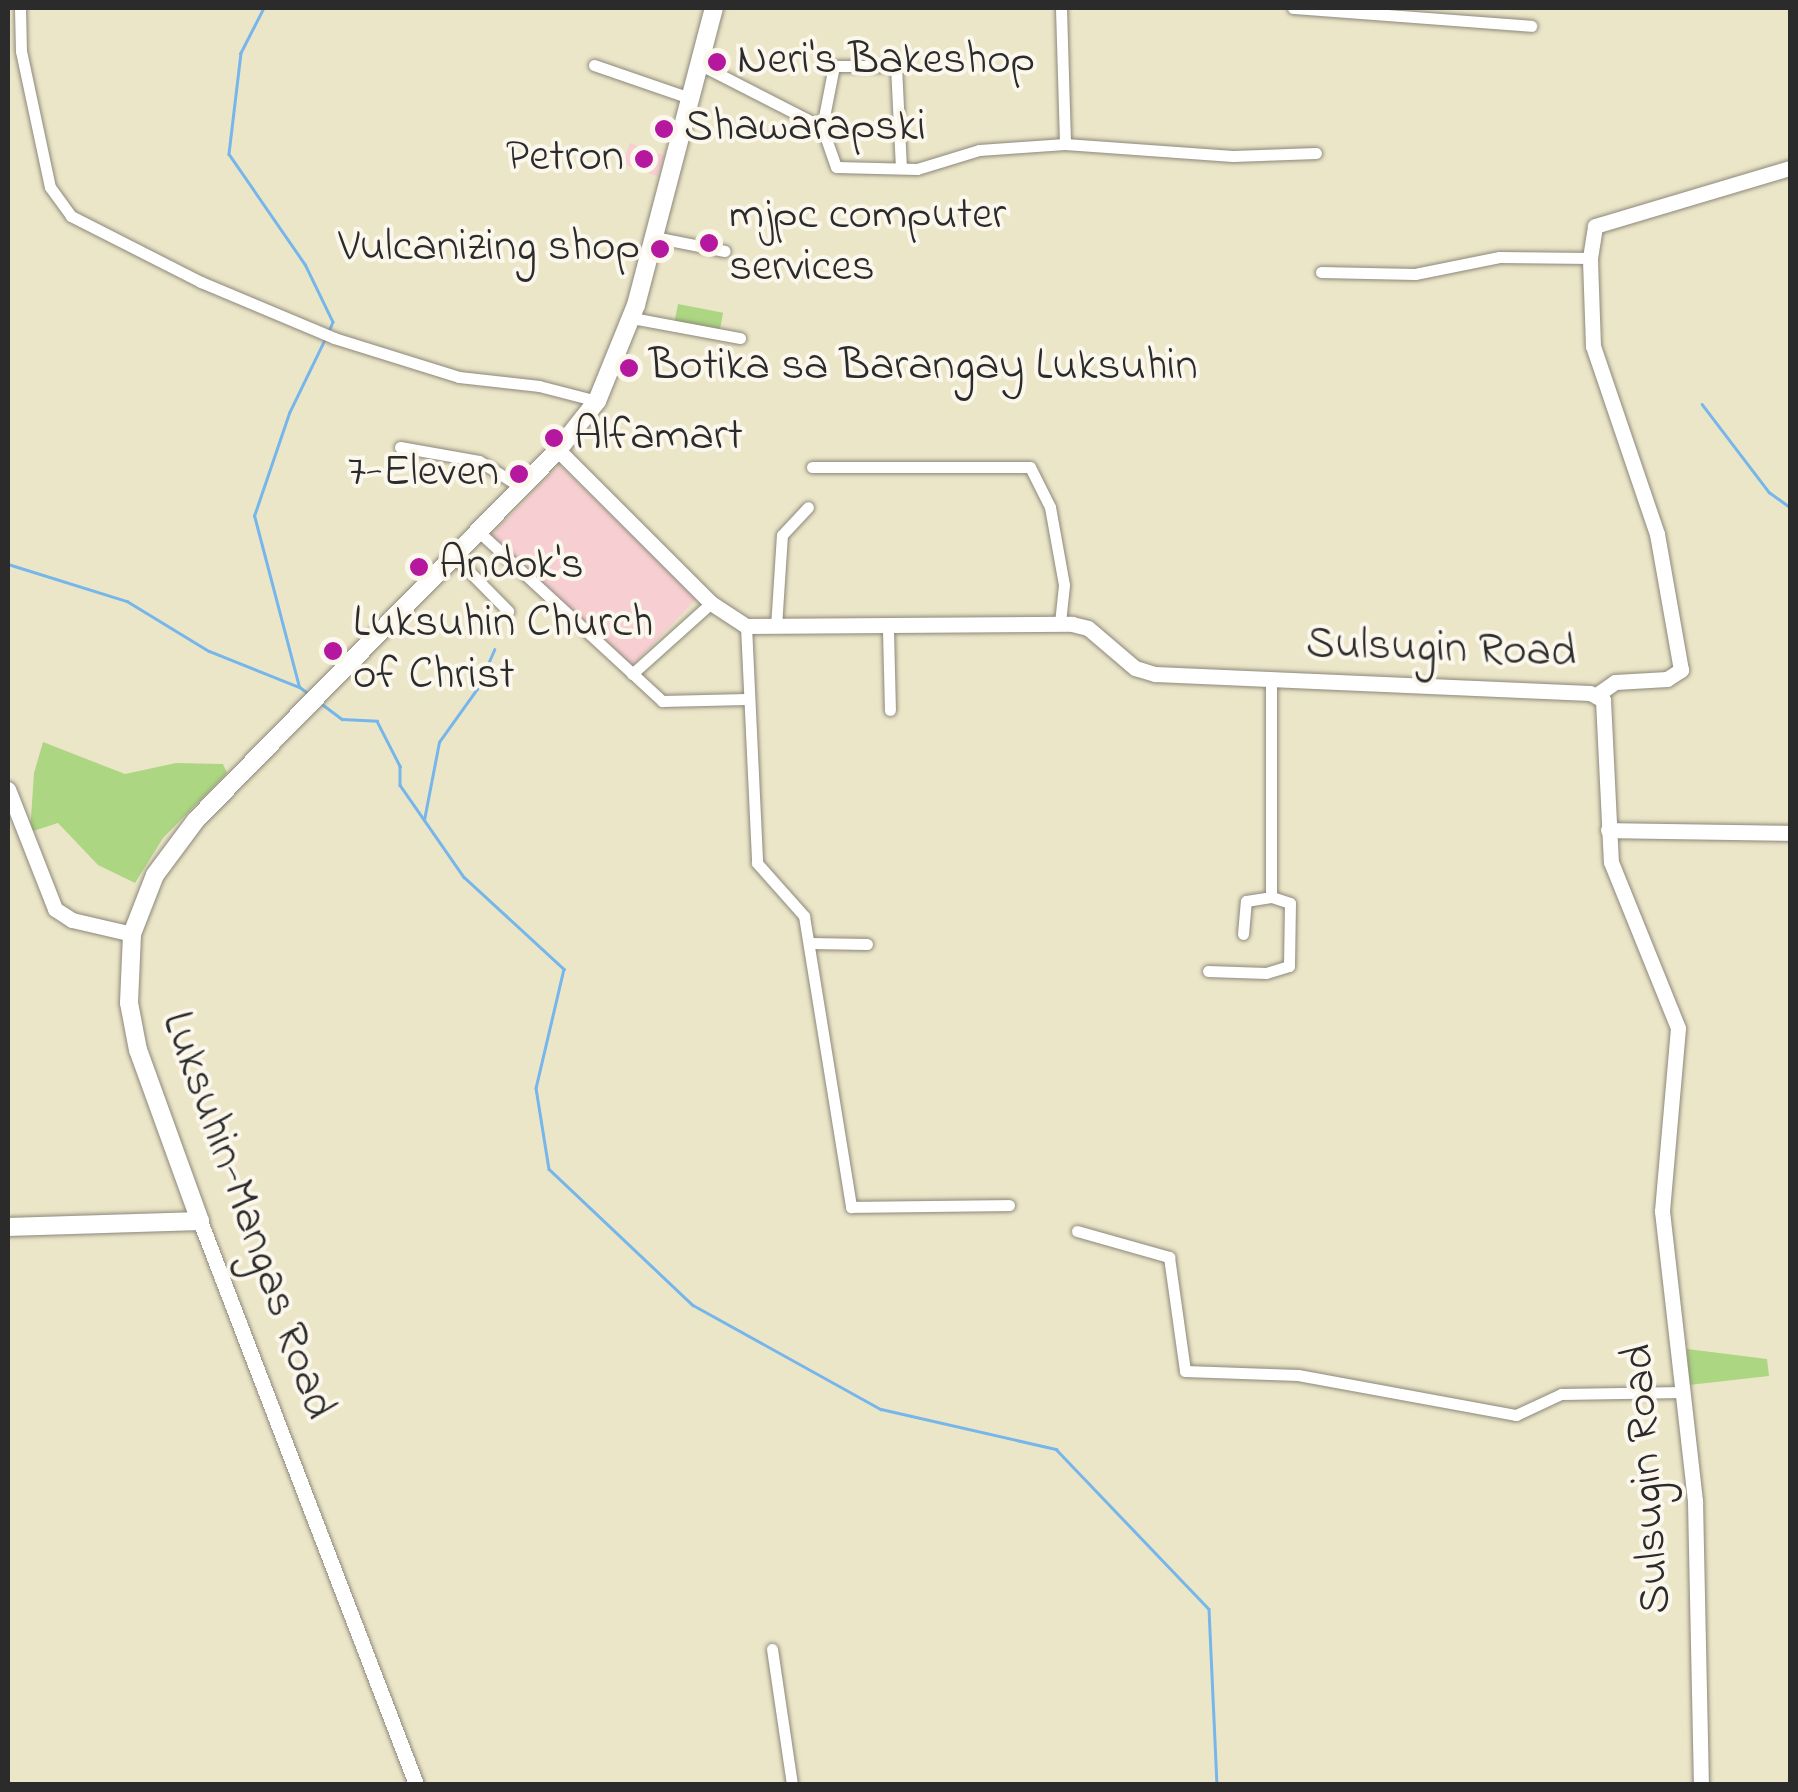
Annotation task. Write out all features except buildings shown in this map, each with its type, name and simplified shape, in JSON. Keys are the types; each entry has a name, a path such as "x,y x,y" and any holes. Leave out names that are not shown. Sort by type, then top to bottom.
{"main road":[{"name":"Luksuhin-Mangas Road","path":"200,1221 138,1050 129,1003 132,934 173,846 289,731 558,450 597,401 632,318 714,8"},
{"path":"8,1226 200,1221"}],"street":[{"path":"20,8 27,84 57,204 148,256 334,338 459,376 539,386 597,401"},
{"path":"1061,8 1065,144"},
{"path":"1293,8 1450,14 1531,26"},
{"path":"1499,22 1500,8"},
{"path":"699,64 822,127"},
{"path":"594,65 690,98"},
{"path":"901,168 896,66 834,66 822,127 836,167 901,168 936,167 979,150 1065,144 1233,156 1316,153"},
{"path":"1598,694 1615,682 1667,679 1680,670 1658,534 1594,346 1590,258 1595,226 1790,168"},
{"path":"654,237 725,251"},
{"path":"1321,272 1415,274 1499,258 1590,258"},
{"path":"632,318 740,338"},
{"path":"400,447 479,461 521,487"},
{"path":"558,450 710,603 746,626 746,700 757,863 798,903 810,943 852,1207 1009,1205"},
{"path":"812,467 1030,467 1050,507 1064,586 1060,624"},
{"path":"776,627 782,535 808,507"},
{"path":"478,531 662,701 746,700"},
{"path":"454,557 508,612"},
{"path":"632,674 710,603"},
{"name":"Sulsugin Road","path":"746,626 888,630 1060,624 1088,628 1135,668 1155,674 1598,694 1606,722 1608,830 1632,922 1678,1028 1662,1211 1694,1501 1701,1784"},
{"path":"888,630 890,710"},
{"path":"1270,898 1271,681"},
{"path":"8,789 55,909 72,920 132,934"},
{"path":"1608,830 1790,834"},
{"path":"1208,971 1266,973 1289,966 1290,903 1270,898 1246,901 1243,934"},
{"path":"810,943 867,944"},
{"name":"Luksuhin-Mangas Road","path":"200,1221 416,1784"},
{"path":"1077,1231 1169,1257 1185,1371 1298,1375 1516,1415 1561,1394 1683,1392"},
{"path":"772,1649 792,1784"}],"shaded area":[{"name":"Petron","path":"630,143 665,156 657,176 622,164"},
{"path":"559,465 697,598 626,672 487,539"}],"green space":[{"path":"678,304 723,313 719,333 674,325"},
{"path":"43,742 125,774 176,763 223,764 227,773 163,838 135,883 98,865 58,823 30,832 34,773"},
{"path":"1687,1349 1767,1359 1769,1376 1689,1385"}],"waterway":[{"path":"264,8 241,53 229,154 305,264 333,322 330,329"},
{"path":"308,694 299,687 254,516 289,413 324,341"},
{"path":"1702,404 1769,492 1790,507"},
{"path":"8,564 127,601 209,651 299,687"},
{"path":"424,820 439,742 477,689 494,650"},
{"path":"322,704 342,719 377,721 400,766 400,785 464,877 564,969 536,1088 549,1169 693,1305 881,1409 1056,1449 1209,1609 1217,1784"}],"place":[{"name":"Neri's Bakeshop","path":"717,62"},
{"name":"Shawarapski","path":"664,129"},
{"name":"Petron","path":"644,159"},
{"name":"mjpc computer services","path":"709,243"},
{"name":"Vulcanizing shop","path":"660,249"},
{"name":"Botika sa Barangay Luksuhin","path":"629,368"},
{"name":"Alfamart","path":"554,438"},
{"name":"7-Eleven","path":"519,474"},
{"name":"Andok's","path":"419,567"},
{"name":"Luksuhin Church of Christ","path":"333,651"}]}
